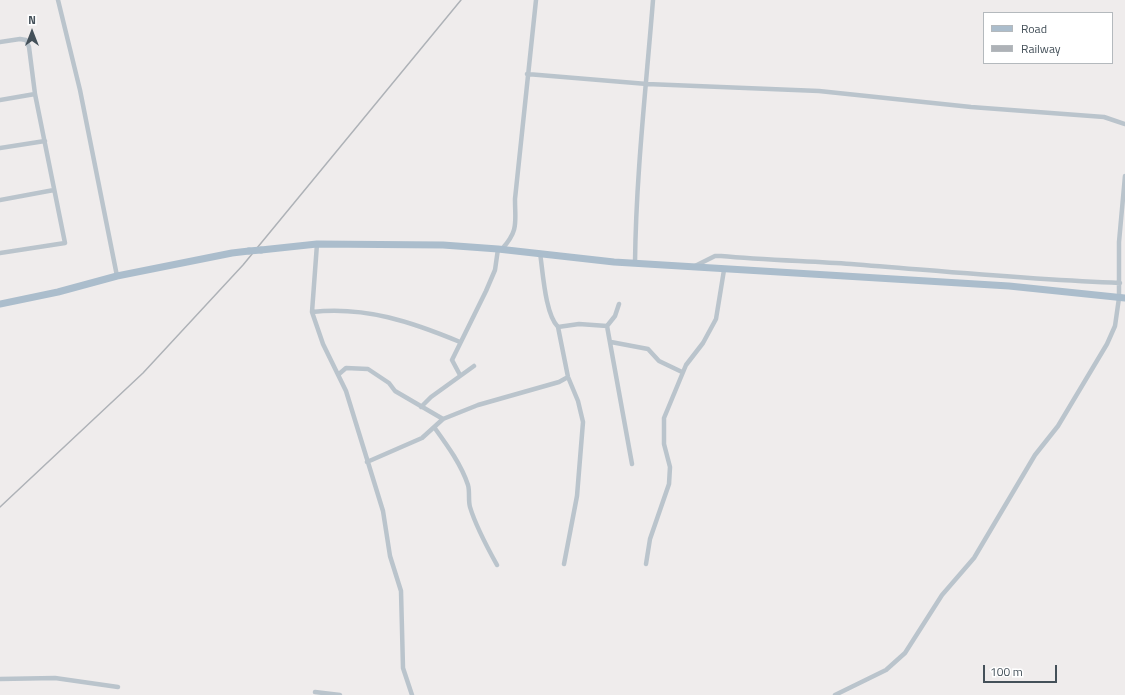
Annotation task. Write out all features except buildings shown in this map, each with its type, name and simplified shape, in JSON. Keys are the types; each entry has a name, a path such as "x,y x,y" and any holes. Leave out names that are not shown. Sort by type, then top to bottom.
{"main road":[{"path":"0,304 117,276 232,253 317,244 443,245 500,249 693,268 1009,286 1122,298"}],"street":[{"path":"58,0 80,90 117,276"},
{"path":"460,375 452,360 486,291 495,270 500,249 511,239 516,231 515,199 536,0"},
{"path":"635,263 637,174 647,84 653,0"},
{"path":"0,42 20,39 26,40 29,47 36,94 65,243 0,253"},
{"path":"527,74 647,84 819,91 971,107 1097,116 1125,124"},
{"path":"0,100 36,94"},
{"path":"0,148 45,141"},
{"path":"835,695 843,689 886,670 897,662 916,638 942,595 974,558 1035,455 1058,426 1104,351 1115,326 1122,298 1119,242 1125,176"},
{"path":"0,200 54,190"},
{"path":"317,244 312,312 323,344 339,374 383,511 390,556 401,591 403,668 412,695"},
{"path":"540,253 544,284 551,314 554,323 558,327 568,377 578,400 583,422 577,496 564,564"},
{"path":"693,268 710,258 721,256 759,260 850,264 1023,279 1120,283"},
{"path":"646,564 650,539 669,484 670,468 664,444 664,418 682,372 703,343 716,319 724,270"},
{"path":"607,326 615,316 620,304"},
{"path":"312,312 352,310 379,315 408,321 460,342"},
{"path":"558,327 579,324 607,326"},
{"path":"607,326 632,464"},
{"path":"611,342 648,348 659,361 682,372"},
{"path":"421,407 460,375 474,366"},
{"path":"339,374 346,368 368,370 389,383 395,391 443,419"},
{"path":"367,462 422,438 443,419 478,405 559,382 568,377"},
{"path":"434,427 448,446 458,464 468,486 470,506 485,544 497,565"},
{"path":"0,679 55,678 118,687"},
{"path":"315,692 340,695"}],"railway":[{"path":"0,507 143,373 243,265 461,0"}]}
